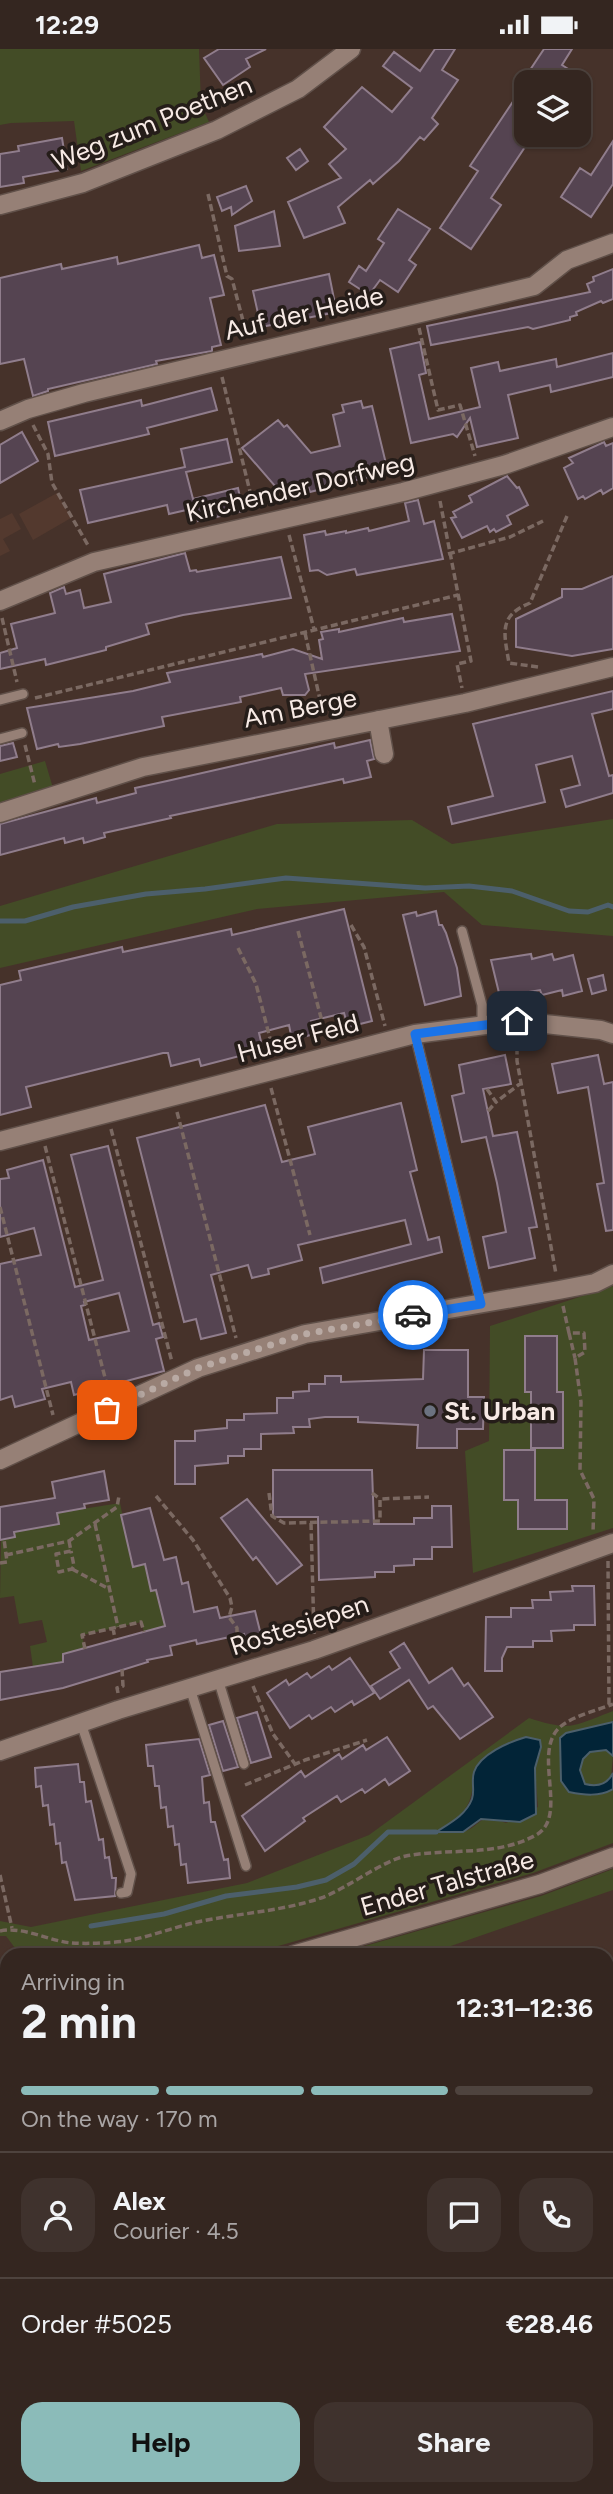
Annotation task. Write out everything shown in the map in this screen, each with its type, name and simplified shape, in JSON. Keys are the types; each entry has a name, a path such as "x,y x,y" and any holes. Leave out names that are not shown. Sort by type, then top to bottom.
{"street":[{"name":"Weg zum Poethen","path":"0,205 83,183 217,130 298,89 351,49"},
{"name":"Auf der Heide","path":"0,421 26,410 296,341 534,286 574,257 613,243"},
{"name":"Kirchender Dorfweg","path":"0,601 98,562 403,492 436,481 504,465 613,427"},
{"name":"Am Berge","path":"0,813 144,767 465,703 613,667"},
{"path":"378,720 384,754"},
{"name":"Huser Feld","path":"0,1141 415,1034 517,1021 601,1030 613,1034"},
{"path":"0,1460 177,1377 305,1334 595,1283 613,1274"},
{"name":"Rostesiepen","path":"0,1751 314,1650 606,1545"},
{"name":"Ender Talstraße","path":"317,1948 540,1884 613,1857"}],"lane":[{"path":"0,700 24,697"},
{"path":"0,739 22,733"},
{"path":"462,931 482,1005 482,1025"},
{"path":"415,1034 481,1304"},
{"path":"218,1679 244,1764"},
{"path":"190,1688 246,1866"},
{"path":"81,1723 131,1874 130,1888 121,1893"}],"path":[{"path":"208,194 227,277 232,279 248,342"},
{"path":"420,334 438,410 460,405 473,450"},
{"path":"220,369 251,496"},
{"path":"26,410 48,454 52,483 98,562"},
{"path":"436,481 448,554 471,661 457,664 465,703"},
{"path":"542,667 509,663 504,632 508,617 517,608 530,603 567,516"},
{"path":"285,519 314,629"},
{"path":"448,554 510,537 543,521"},
{"path":"24,697 458,595"},
{"path":"305,633 327,729"},
{"path":"351,925 364,947 389,1041"},
{"path":"298,931 331,1056"},
{"path":"238,948 256,984 272,1071 310,1235"},
{"path":"0,1931 12,1928 72,1943 125,1941 201,1921 257,1914 322,1898 404,1856 456,1853 523,1841 539,1834 548,1824 551,1809 548,1780 550,1747 555,1734 563,1724 611,1705 606,1545 593,1532 594,1499 580,1469 581,1402 575,1358 559,1290 517,1061 517,1021"},
{"path":"488,1111 521,1083"},
{"path":"487,1089 496,1102"},
{"path":"171,1097 240,1354"},
{"path":"107,1114 177,1377"},
{"path":"41,1131 113,1407"},
{"path":"0,1207 58,1433"},
{"path":"569,1333 584,1333 584,1352 575,1358"},
{"path":"269,1493 272,1516 278,1521 380,1521 380,1499"},
{"path":"372,1493 380,1499 429,1497"},
{"path":"6,1555 69,1541 117,1507 119,1496"},
{"path":"156,1496 193,1540 230,1598 232,1607 229,1617 237,1628 235,1648 273,1734 295,1764"},
{"path":"311,1522 314,1650"},
{"path":"95,1524 109,1589 115,1639"},
{"path":"0,1563 7,1562 4,1539"},
{"path":"69,1541 74,1566 72,1569"},
{"path":"71,1551 56,1554 60,1572 72,1569 109,1589"},
{"path":"85,1649 82,1635 141,1622 144,1632"},
{"path":"117,1688 123,1686 122,1669"},
{"path":"245,1785 295,1764 367,1740"},
{"path":"0,1875 12,1928"}],"shaded area":[{"path":"57,493 71,518 33,540 19,514"},
{"path":"12,513 21,529 3,539 10,551 0,556 0,519"}],"green space":[{"path":"0,49 199,49 201,104 209,122 81,171 74,121 0,125"},
{"path":"45,761 53,788 0,805 0,774"},
{"path":"613,819 613,936 482,925 444,892 257,909 0,968 0,906 277,824 412,820 452,844"},
{"path":"613,1286 613,1528 473,1573 465,1451 489,1441 490,1326"},
{"path":"120,1503 133,1566 145,1564 151,1591 156,1590 165,1626 144,1632 141,1622 82,1635 85,1649 63,1654 63,1662 33,1667 30,1646 47,1642 42,1620 19,1624 14,1596 0,1598 1,1540 15,1537 14,1532 59,1524 57,1513"},
{"path":"613,1711 613,1722 566,1733 560,1738 561,1781 569,1792 597,1794 613,1789 613,1843 533,1873 271,1948 15,1948 6,1936 0,1936 0,1921 31,1927 247,1883 369,1835 529,1718 564,1726","holes":["541,1747 535,1768 538,1807 506,1823 485,1819 462,1832 438,1831 456,1819 466,1807 472,1793 474,1772"]},
{"path":"606,1750 613,1756 611,1778 599,1785 585,1784 580,1770 583,1759 590,1752"},
{"path":"613,1869 613,1890 445,1948 358,1948 541,1896"}],"water":[{"path":"613,1722 613,1756 606,1750 590,1752 583,1759 580,1770 585,1784 589,1785 605,1783 613,1773 613,1789 597,1794 569,1792 561,1781 560,1738 566,1733"},
{"path":"526,1737 540,1740 541,1747 535,1768 536,1814 520,1822 481,1819 463,1832 436,1832 466,1810 473,1796 474,1772 482,1760 504,1746"}],"building":[{"path":"219,49 266,49 246,59 250,67 223,85 204,58"},
{"path":"435,49 455,49 442,70 458,80 432,118 438,124 424,140 420,137 399,161 373,184 370,180 338,207 345,223 304,238 288,202 341,178 329,164 346,149 324,127 362,87 392,112 412,88 383,66 394,52 420,71"},
{"path":"544,49 572,49 562,65 570,70 530,70"},
{"path":"514,100 514,147 525,147 491,198 501,205 471,249 440,228 478,171 470,166"},
{"path":"62,138 67,169 23,177 24,183 0,187 0,154 19,151 18,146"},
{"path":"613,141 613,184 591,217 561,197 580,168 591,175"},
{"path":"300,149 308,161 296,170 287,158"},
{"path":"246,186 252,201 232,215 231,207 222,211 217,197"},
{"path":"398,209 430,229 409,260 416,265 398,292 380,280 369,295 349,282 359,266 366,271 384,243 378,239"},
{"path":"274,211 280,246 239,251 235,226"},
{"path":"199,245 202,258 214,255 224,295 210,298 221,345 212,347 212,351 156,361 157,364 48,389 33,396 24,359 0,364 0,278 61,264 62,269 117,257 118,264"},
{"path":"613,269 613,299 576,312 577,315 570,317 570,320 533,329 528,327 431,345 427,326 590,292 587,284 594,281 593,277"},
{"path":"329,274 336,309 331,310 332,313 261,327 253,291"},
{"path":"420,342 426,373 419,375 429,419 480,407 471,368 498,362 500,371 556,359 557,367 613,353 613,377 551,392 550,385 508,395 518,438 477,447 470,418 457,437 453,434 411,443 390,349"},
{"path":"211,388 217,410 147,428 149,434 55,456 48,422 141,400 142,406"},
{"path":"361,401 363,408 372,406 388,472 310,492 308,486 281,493 242,448 278,420 284,427 287,425 311,453 340,446 333,415 344,412 342,405"},
{"path":"22,432 38,461 0,483 0,445"},
{"path":"227,439 232,462 186,472 193,499 238,488 243,511 198,521 195,508 169,514 167,505 88,523 80,490 185,467 181,449"},
{"path":"604,442 606,446 613,443 613,488 603,494 601,490 585,499 583,496 578,499 564,468 573,463 569,458"},
{"path":"507,476 519,487 528,505 507,516 511,524 496,532 494,529 490,532 487,526 462,538 451,518 456,517 453,512 472,502 469,496"},
{"path":"418,500 424,524 434,521 443,559 357,575 355,569 327,575 318,570 310,571 304,535 325,531 326,535 346,533 368,528 369,531 409,521 405,503"},
{"path":"185,553 190,571 197,572 281,557 291,598 183,615 146,624 149,634 106,647 106,650 46,665 45,659 0,669 0,653 17,648 11,624 55,613 50,593 64,587 66,594 80,590 84,608 111,602 104,574"},
{"path":"613,576 613,649 572,656 516,647 516,619 562,597 562,589 582,589"},
{"path":"452,614 460,651 305,674 309,690 305,695 283,695 281,688 240,697 241,702 162,717 164,726 80,744 59,747 58,744 37,749 27,708 133,691 170,682 167,673 262,654 263,657 293,649 322,659 319,640 323,639 321,632 339,629 339,632 403,618 404,622"},
{"path":"613,691 613,709 592,714 609,776 613,775 613,793 566,807 561,790 580,785 572,756 536,765 545,802 452,824 448,807 493,796 473,724"},
{"path":"370,740 374,759 367,761 371,777 344,783 343,779 170,816 171,818 104,833 105,837 84,843 83,838 65,843 64,838 0,855 0,824 96,798 97,803 136,793 135,788 334,743 335,748"},
{"path":"13,743 17,757 0,761 0,746"},
{"path":"344,909 372,1021 348,1027 344,1013 311,1021 314,1034 292,1040 289,1025 259,1033 263,1050 201,1066 199,1059 171,1066 168,1053 163,1053 26,1087 31,1107 0,1115 0,985 21,980 19,971 122,947 123,952 231,929 232,935"},
{"path":"436,911 457,968 461,996 425,1005 403,915 416,912 417,916"},
{"path":"531,954 532,959 552,954 554,960 573,955 582,991 563,996 562,990 542,995 540,990 500,997 491,960"},
{"path":"603,975 606,990 592,994 588,979"},
{"path":"505,1055 511,1084 483,1089 493,1136 517,1132 537,1227 529,1228 535,1258 489,1268 483,1237 506,1232 497,1183 486,1137 462,1142 452,1096 464,1093 459,1065"},
{"path":"598,1055 604,1084 613,1082 613,1230 606,1231 597,1184 604,1183 588,1087 558,1093 552,1064"},
{"path":"401,1103 417,1170 410,1172 428,1240 439,1237 442,1252 323,1283 320,1268 411,1244 405,1220 298,1245 302,1260 268,1269 269,1274 252,1278 248,1265 211,1275 226,1333 201,1339 196,1319 184,1322 137,1138 265,1105 282,1162 315,1154 308,1127"},
{"path":"108,1146 153,1325 159,1323 163,1337 156,1339 164,1371 74,1395 71,1382 42,1389 45,1399 15,1407 12,1396 0,1400 0,1264 41,1255 34,1228 0,1237 0,1179 9,1178 7,1170 43,1160 75,1287 103,1280 71,1155","holes":["119,1293 129,1331 89,1340 81,1306 85,1305 84,1302"]},
{"path":"525,1336 557,1336 557,1392 563,1392 563,1448 531,1448 531,1392 525,1392"},
{"path":"424,1350 468,1350 468,1397 484,1397 483,1429 457,1429 457,1448 417,1448 418,1425 358,1422 358,1417 309,1419 310,1427 293,1427 294,1433 261,1434 261,1449 244,1449 244,1456 228,1456 228,1463 195,1466 195,1484 175,1484 175,1441 195,1441 195,1431 227,1428 227,1420 244,1420 244,1414 277,1413 277,1398 293,1398 293,1392 309,1391 309,1384 325,1384 325,1376 341,1376 341,1382 423,1379"},
{"path":"504,1450 535,1450 535,1500 567,1500 567,1529 518,1529 518,1500 504,1500"},
{"path":"273,1470 372,1470 374,1524 414,1524 414,1518 432,1518 432,1506 451,1506 452,1547 432,1547 432,1559 414,1559 414,1565 394,1566 394,1572 375,1572 375,1577 319,1580 318,1517 273,1517"},
{"path":"104,1471 109,1500 84,1504 85,1508 57,1513 59,1524 14,1532 15,1537 0,1540 0,1507 55,1498 52,1482"},
{"path":"247,1499 302,1565 277,1584 256,1557 253,1560 221,1518"},
{"path":"150,1508 164,1560 176,1557 182,1584 188,1582 194,1612 217,1607 220,1618 255,1611 261,1635 245,1638 244,1634 197,1644 196,1640 170,1646 172,1655 147,1660 148,1662 63,1688 0,1700 0,1672 63,1662 63,1654 165,1626 156,1590 151,1591 145,1564 133,1567 121,1515"},
{"path":"572,1586 594,1586 595,1625 574,1625 574,1630 551,1631 552,1641 533,1641 533,1647 507,1647 502,1658 502,1671 485,1671 486,1617 511,1617 511,1608 533,1608 532,1600 551,1600 550,1592 573,1591"},
{"path":"404,1643 429,1683 452,1668 464,1686 468,1683 493,1717 460,1739 433,1706 428,1709 409,1680 380,1699 371,1686 400,1668 390,1652"},
{"path":"350,1658 374,1693 354,1705 352,1701 335,1712 331,1707 312,1719 309,1715 290,1728 267,1693 286,1680 289,1685 307,1673 311,1678 329,1666 332,1670"},
{"path":"257,1712 271,1757 251,1763 237,1718"},
{"path":"223,1721 238,1767 223,1771 209,1725"},
{"path":"387,1737 410,1771 389,1785 385,1779 365,1793 362,1789 341,1802 337,1796 303,1818 305,1821 265,1851 242,1816 301,1771 305,1777 339,1754 342,1759 363,1745 366,1750"},
{"path":"199,1739 210,1775 202,1777 204,1803 209,1802 211,1822 215,1822 224,1860 228,1859 230,1878 188,1883 186,1864 181,1865 179,1844 175,1845 173,1826 168,1827 166,1807 161,1808 159,1786 155,1786 153,1766 148,1766 146,1745"},
{"path":"78,1764 80,1782 84,1782 86,1802 91,1801 99,1840 103,1839 105,1858 109,1857 112,1878 116,1878 115,1896 75,1900 66,1862 62,1863 60,1843 56,1844 54,1824 50,1825 48,1805 43,1806 41,1786 36,1787 35,1768"}],"waterway":[{"path":"0,921 25,921 73,907 146,894 286,878 425,888 469,886 512,891 569,911 588,912 608,905 613,907"},
{"path":"91,1926 164,1914 226,1896 297,1887 326,1880 354,1864 388,1832 436,1832"}],"way so far":[{"path":"107,1410 198,1368 305,1334 413,1315"}],"place":[{"name":"St. Urban","path":"430,1411"}],"route":[{"path":"413,1315 481,1304 415,1034 517,1021"}]}
